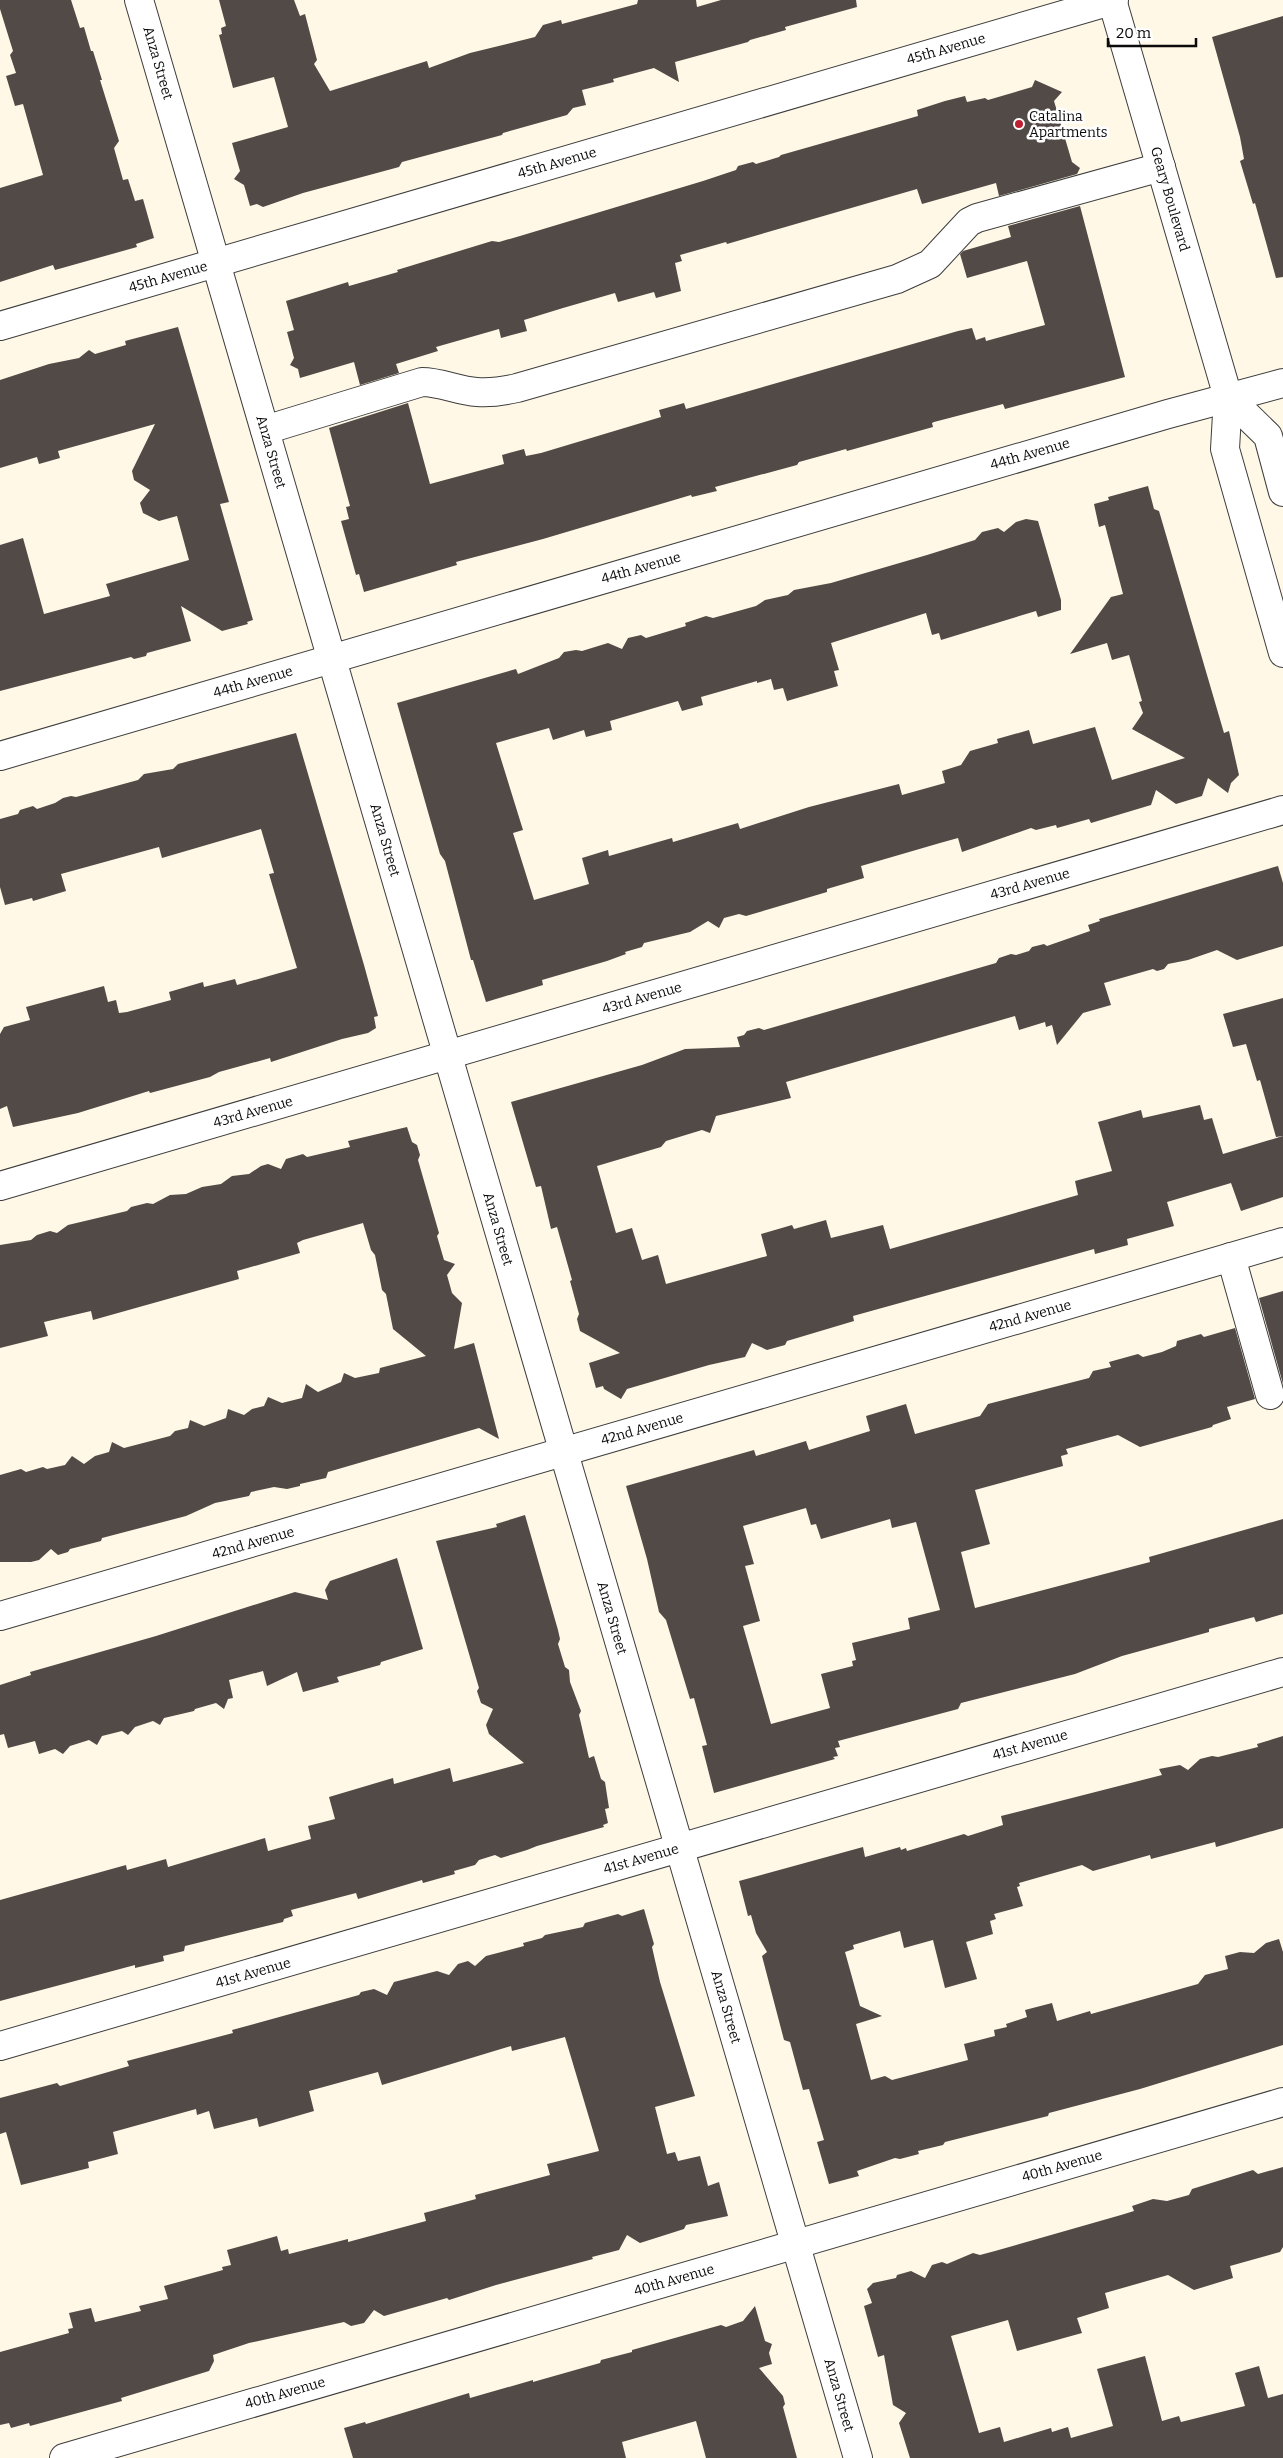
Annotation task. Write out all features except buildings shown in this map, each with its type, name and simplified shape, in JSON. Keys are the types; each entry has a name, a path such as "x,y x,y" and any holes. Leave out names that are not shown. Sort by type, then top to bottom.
{"street":[{"name":"Anza Street","path":"139,0 858,2458"},
{"name":"45th Avenue","path":"0,326 1113,0"},
{"name":"Geary Boulevard","path":"1113,0 1228,397 1225,449 1283,653"},
{"path":"265,430 422,382 436,382 476,392 497,392 517,388 897,279 930,264 969,222 977,218 1161,167"},
{"name":"44th Avenue","path":"0,756 1228,397 1283,383"},
{"name":"Geary Boulevard","path":"1228,397 1268,436 1283,492"},
{"name":"43rd Avenue","path":"0,1186 1283,810"},
{"name":"42nd Avenue","path":"0,1616 1283,1242"},
{"path":"1231,1257 1270,1395"},
{"name":"41st Avenue","path":"0,2046 1283,1672"},
{"name":"40th Avenue","path":"64,2458 1283,2102"}],"place":[{"name":"Catalina Apartments","path":"1019,124"}]}
